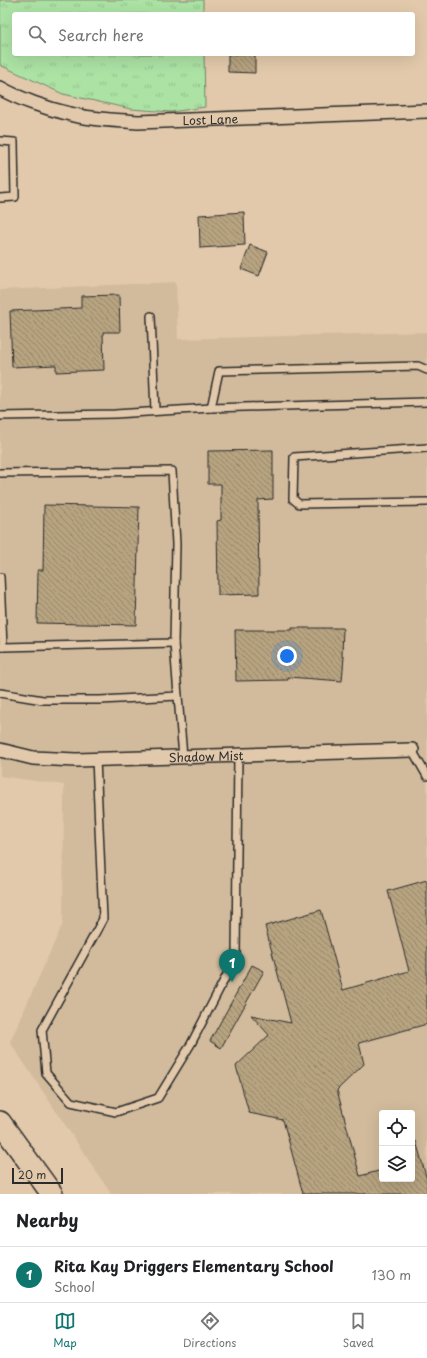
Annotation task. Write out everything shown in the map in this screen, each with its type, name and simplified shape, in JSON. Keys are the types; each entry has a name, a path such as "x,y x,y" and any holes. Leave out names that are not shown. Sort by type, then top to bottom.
{"main road":[{"path":"0,1122 52,1194"}],"street":[{"name":"Lost Lane","path":"0,88 13,95 70,114 102,119 138,122 427,111"},
{"name":"Shadow Mist","path":"0,750 33,758 96,759 412,750"}],"lane":[{"path":"0,141 14,142 15,197 0,198"},
{"path":"151,316 155,411"},
{"path":"211,408 219,371 418,366 427,370"},
{"path":"0,416 116,414 211,408 427,402"},
{"path":"427,448 294,457 293,499 300,504 427,502"},
{"path":"0,473 172,471 176,544 174,643 183,757"},
{"path":"0,577 2,647 174,643"},
{"path":"0,693 44,700 100,700 178,696"},
{"path":"412,750 427,776"},
{"path":"96,759 103,919 42,1030 46,1073 71,1102 116,1112 158,1098 191,1044 236,957 238,755"}],"shaded area":[{"path":"176,282 178,339 427,332 427,1194 111,1194 10,1042 63,923 64,785 0,776 0,290"}],"green space":[{"path":"0,0 203,0 203,12 12,12 12,56 204,56 205,107 171,112 131,109 63,94 0,65"}],"building":[{"path":"228,56 255,56 255,73 228,72"},
{"path":"244,212 245,245 200,248 199,215"},
{"path":"250,245 268,252 259,276 241,269"},
{"path":"119,295 120,332 103,332 104,370 56,372 56,365 12,367 10,311 81,308 81,296"},
{"path":"273,450 273,499 258,500 259,594 218,595 217,521 221,520 221,484 208,484 208,451"},
{"path":"44,505 139,507 136,625 37,623 38,570 43,570"},
{"path":"292,628 343,628 342,657 344,657 342,681 288,677 288,680 236,681 235,630 292,630"},
{"path":"427,880 427,1024 359,1043 364,1064 337,1090 360,1176 379,1171 379,1182 415,1182 416,1141 427,1180 427,1194 303,1194 283,1120 249,1113 236,1066 269,1035 251,1015 291,1023 265,926 321,910 343,990 409,971 388,891"},
{"path":"252,965 264,971 221,1048 210,1041"}],"place":[{"name":"Rita Kay Driggers Elementary School","path":"232,982"}]}
